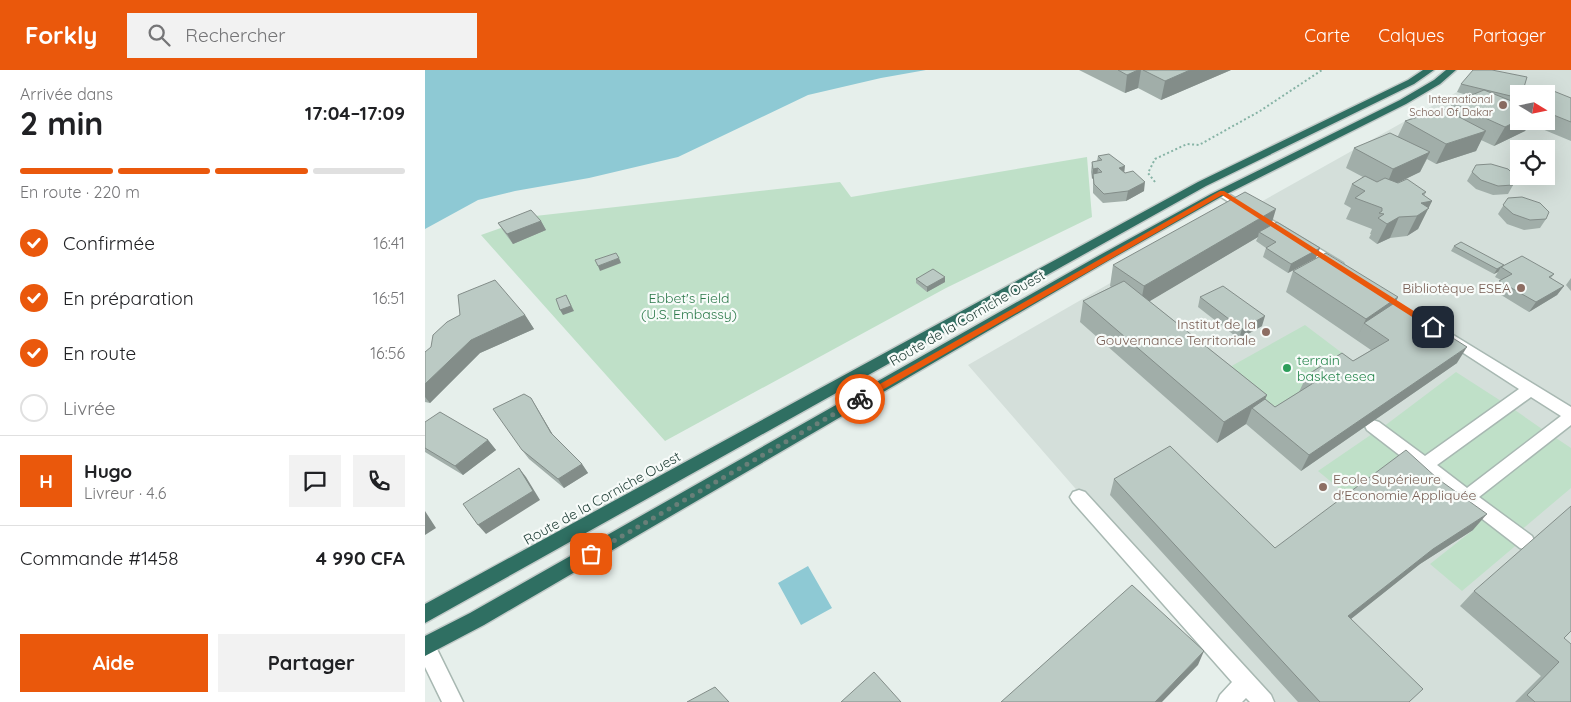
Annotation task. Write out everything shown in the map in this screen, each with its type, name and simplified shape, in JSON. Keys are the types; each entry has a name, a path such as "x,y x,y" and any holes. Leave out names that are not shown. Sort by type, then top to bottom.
{"highway":[{"name":"Route de la Corniche Ouest","path":"425,614 1202,184 1411,82 1429,70"},
{"name":"Route de la Corniche Ouest","path":"425,646 477,619 1222,193 1403,102 1437,82 1451,70"}],"street":[{"path":"1222,193 1347,272"},
{"path":"1439,331 1571,416 1467,497"},
{"path":"1425,465 1531,389"},
{"path":"1373,426 1425,465 1439,485 1467,497 1526,542"},
{"path":"1079,497 1264,702"},
{"path":"425,646 453,702"},
{"path":"1227,702 1246,683"}],"path":[{"path":"1155,182 1148,173 1155,159 1187,144 1199,145 1260,111 1322,70"}],"shaded area":[{"name":"Ecole Supérieure d'Economie Appliquée","path":"1474,70 1571,70 1571,702 1270,702 1181,610 968,365 1246,205 1250,208 1457,92"}],"green space":[{"name":"Ebbet's Field (U.S. Embassy)","path":"1087,157 1092,217 946,288 665,441 481,235 535,216 840,182 851,197"},
{"name":"terrain basket esea","path":"1305,325 1354,362 1271,414 1219,373"},
{"path":"1456,372 1501,401 1428,459 1383,427"},
{"path":"1512,408 1542,429 1464,490 1433,467"},
{"path":"1375,432 1436,479 1352,499 1318,471"},
{"path":"1553,436 1571,448 1571,488 1520,531 1475,497"},
{"path":"1448,487 1520,542 1462,591 1430,564 1473,530"}],"water":[{"path":"425,70 926,70 881,78 808,95 678,157 589,178 515,191 478,200 425,229"},
{"path":"808,566 832,608 801,625 778,583"}],"building":[{"path":"1118,70 1138,70 1127,75"},
{"path":"1143,70 1190,70 1165,81"},
{"path":"1473,70 1492,70 1527,77 1525,85 1510,85 1510,96 1461,84"},
{"path":"1484,90 1510,100 1510,124 1505,127 1452,103"},
{"path":"1555,92 1571,98 1571,122 1555,116"},
{"path":"1444,109 1486,131 1446,144 1405,121"},
{"path":"1390,133 1430,152 1393,169 1354,148"},
{"path":"1109,154 1125,166 1119,168 1125,173 1133,171 1145,182 1128,191 1104,194 1094,184 1093,174 1102,172 1098,168 1093,169 1092,162 1102,160 1098,156"},
{"path":"1491,164 1508,169 1510,171 1510,185 1513,185 1498,186 1481,180 1472,172 1476,165"},
{"path":"1365,176 1377,182 1385,178 1398,183 1407,179 1426,192 1422,194 1432,201 1421,203 1429,208 1417,216 1399,217 1387,224 1378,218 1384,214 1379,213 1382,211 1382,208 1355,198 1365,191 1352,184"},
{"path":"1245,192 1276,209 1144,286 1113,265"},
{"path":"1522,197 1540,203 1549,212 1546,219 1530,220 1513,214 1503,205 1508,198"},
{"path":"531,210 541,221 507,234 498,223"},
{"path":"1277,222 1320,248 1291,264 1266,248 1276,242 1259,232"},
{"path":"1461,242 1504,265 1497,269 1454,246"},
{"path":"616,253 619,258 598,266 595,260"},
{"path":"1326,253 1398,297 1366,319 1293,271"},
{"path":"1522,256 1554,274 1549,277 1564,286 1536,302 1499,281 1512,274 1501,267"},
{"path":"933,269 945,277 927,287 916,279"},
{"path":"495,280 525,315 471,340 425,384 425,352 431,347 433,335 447,322 460,315 458,295"},
{"path":"1124,281 1267,395 1224,422 1083,301"},
{"path":"1223,286 1265,316 1242,329 1200,297"},
{"path":"566,295 571,306 560,310 556,299"},
{"path":"1396,302 1467,347 1309,455 1252,408 1265,399 1275,407 1315,382 1307,375 1342,353 1353,361 1389,340 1364,323"},
{"path":"524,394 531,398 551,433 582,464 558,479 522,450 493,409"},
{"path":"440,412 488,440 455,466 425,448 425,422"},
{"path":"1170,446 1275,548 1406,450 1438,479 1487,514 1433,549 1348,616 1423,689 1409,702 1320,702 1114,479"},
{"path":"519,468 533,491 478,525 463,504"},
{"path":"1571,506 1571,631 1564,638 1571,644 1571,702 1535,702 1527,695 1559,662 1474,591"},
{"path":"1132,585 1204,651 1155,702 1001,702"},
{"path":"874,672 901,702 841,702"},
{"path":"715,687 729,702 687,702"}],"way so far":[{"path":"591,554 860,399"}],"place":[{"name":"International School Of Dakar","path":"1503,105"},
{"name":"Bibliotèque ESEA","path":"1521,288"},
{"name":"Institut de la Gouvernance Territoriale","path":"1266,332"},
{"name":"terrain basket esea","path":"1287,368"},
{"name":"Ecole Supérieure d'Economie Appliquée","path":"1323,487"}],"route":[{"path":"860,399 1222,193 1433,327"}]}
